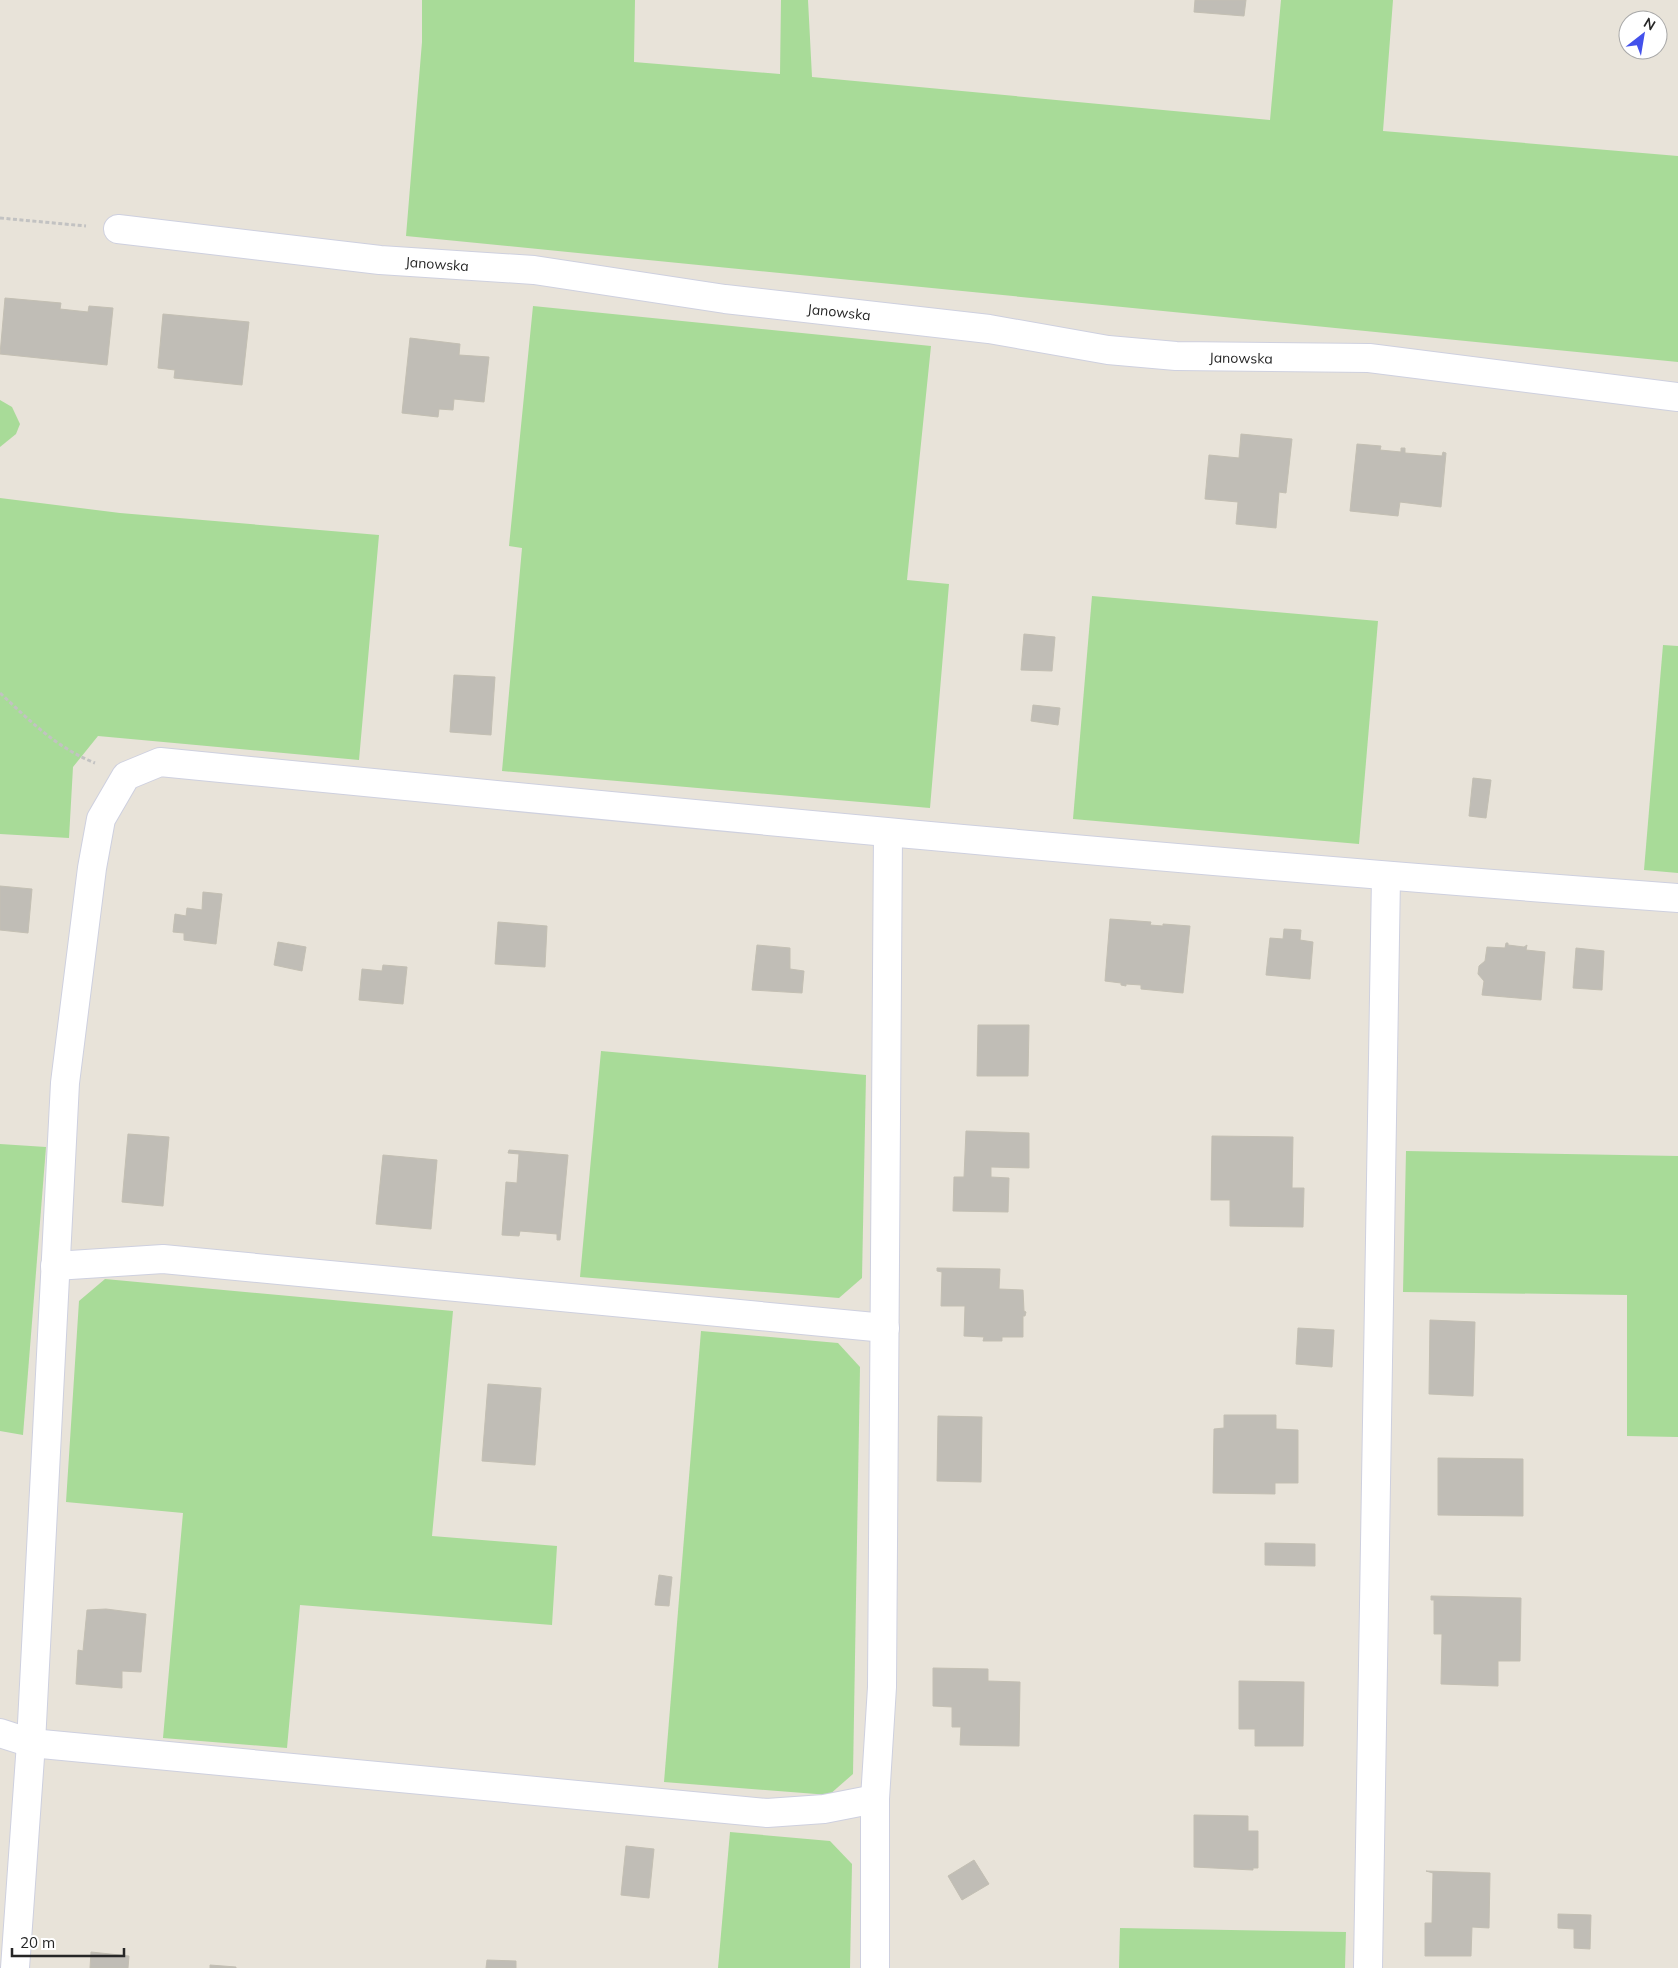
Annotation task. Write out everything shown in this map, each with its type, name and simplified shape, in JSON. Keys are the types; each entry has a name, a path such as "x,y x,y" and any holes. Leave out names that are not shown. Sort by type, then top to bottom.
{"street":[{"name":"Janowska","path":"118,229 380,260 534,270 725,299 989,329 1108,350 1176,356 1370,358 1678,397"},
{"path":"15,1968 31,1743 65,1083 92,868 101,819 126,776 160,762 888,833 1386,876 1678,898"},
{"path":"875,1968 875,1799 882,1687 888,833"},
{"path":"1368,1968 1386,876"},
{"path":"55,1266 110,1260 163,1259 885,1328"},
{"path":"0,1734 31,1743 767,1813 824,1809 875,1799"}],"path":[{"path":"0,218 118,229"},
{"path":"0,693 45,735 81,757 126,776"}],"green space":[{"path":"422,0 635,0 634,62 780,74 781,0 808,0 812,77 1270,120 1281,0 1393,0 1383,131 1678,156 1678,362 406,236 422,42"},
{"path":"533,306 931,346 907,580 949,584 930,808 502,771 522,548 509,546"},
{"path":"0,400 12,407 20,424 16,434 0,447"},
{"path":"0,498 120,513 379,535 359,760 98,736 73,767 69,838 0,834"},
{"path":"1092,596 1378,621 1359,844 1073,819"},
{"path":"1663,645 1678,646 1678,873 1644,870"},
{"path":"601,1051 866,1075 862,1278 839,1298 580,1277"},
{"path":"0,1144 46,1147 23,1435 0,1431"},
{"path":"1406,1151 1678,1156 1678,1437 1627,1436 1627,1295 1403,1292"},
{"path":"105,1279 453,1311 432,1536 557,1546 552,1625 300,1605 287,1748 163,1738 183,1513 66,1502 79,1301"},
{"path":"701,1331 838,1343 860,1367 853,1774 829,1795 664,1782"},
{"path":"730,1832 830,1841 852,1864 850,1968 718,1968"},
{"path":"1120,1928 1346,1932 1345,1968 1119,1968"}],"building":[{"path":"1195,0 1246,0 1244,16 1194,12"},
{"path":"5,298 61,303 60,309 88,312 89,306 113,308 107,365 0,354"},
{"path":"163,314 249,322 242,385 174,378 175,370 158,368"},
{"path":"410,338 460,344 459,355 489,357 484,402 454,399 453,410 439,409 438,417 402,413"},
{"path":"1241,434 1292,439 1286,493 1279,492 1276,528 1236,524 1238,502 1205,499 1209,455 1239,458"},
{"path":"1357,444 1381,446 1380,450 1401,452 1401,448 1405,448 1405,453 1442,456 1443,452 1446,453 1441,507 1400,502 1398,516 1350,511"},
{"path":"1024,634 1055,637 1052,671 1021,670"},
{"path":"454,675 495,677 491,735 450,732"},
{"path":"1033,705 1060,708 1058,725 1031,721"},
{"path":"1473,778 1491,780 1486,818 1469,816"},
{"path":"0,886 32,889 28,933 0,930"},
{"path":"203,892 222,894 216,944 184,940 184,933 173,932 175,914 186,916 187,908 202,910"},
{"path":"1110,919 1151,922 1150,925 1190,926 1183,993 1141,989 1141,985 1126,984 1126,986 1121,985 1121,983 1105,981"},
{"path":"498,922 547,926 545,967 495,964"},
{"path":"1284,929 1301,930 1300,940 1313,942 1310,979 1266,975 1270,938 1283,939"},
{"path":"278,942 306,947 302,971 274,965"},
{"path":"1506,943 1508,945 1524,947 1527,945 1526,950 1545,952 1541,1000 1482,995 1484,981 1478,974 1479,966 1485,961 1487,947 1505,948"},
{"path":"757,945 790,948 790,969 804,971 802,993 752,990"},
{"path":"1576,948 1604,951 1602,990 1573,988"},
{"path":"383,965 407,967 403,1004 359,1000 362,969 382,971"},
{"path":"978,1025 1029,1025 1028,1076 977,1076"},
{"path":"966,1131 1029,1133 1029,1168 991,1167 991,1177 1009,1178 1008,1212 953,1211 954,1177 964,1177"},
{"path":"128,1134 169,1137 163,1206 122,1202"},
{"path":"1212,1136 1293,1137 1292,1188 1304,1188 1303,1227 1230,1226 1230,1200 1211,1200"},
{"path":"509,1150 568,1155 560,1240 557,1240 557,1234 520,1231 519,1236 502,1235 506,1182 517,1183 519,1154 508,1153"},
{"path":"383,1155 437,1160 431,1229 376,1224"},
{"path":"937,1268 1000,1269 999,1289 1023,1290 1024,1311 1026,1312 1025,1316 1023,1316 1023,1337 1002,1337 1002,1341 983,1341 984,1337 964,1336 965,1306 941,1306 942,1272 937,1271"},
{"path":"1430,1320 1475,1322 1473,1396 1429,1394"},
{"path":"1298,1328 1334,1330 1332,1367 1296,1364"},
{"path":"488,1384 541,1388 535,1465 482,1461"},
{"path":"1224,1415 1276,1415 1276,1429 1298,1430 1298,1483 1275,1483 1275,1494 1213,1493 1214,1429 1224,1428"},
{"path":"938,1416 982,1417 981,1482 937,1481"},
{"path":"1438,1458 1523,1459 1523,1516 1438,1515"},
{"path":"1265,1543 1315,1544 1315,1566 1265,1565"},
{"path":"659,1575 672,1577 669,1606 655,1605"},
{"path":"1431,1596 1521,1598 1520,1661 1498,1661 1498,1686 1441,1684 1442,1634 1434,1634 1434,1600 1431,1600"},
{"path":"106,1609 146,1614 141,1672 122,1671 122,1688 76,1684 78,1650 83,1651 87,1610"},
{"path":"933,1668 988,1669 988,1681 1020,1682 1019,1746 960,1745 961,1727 952,1727 952,1707 933,1706"},
{"path":"1239,1681 1304,1682 1303,1746 1255,1746 1255,1729 1239,1729"},
{"path":"1194,1815 1248,1816 1248,1831 1258,1831 1258,1868 1253,1868 1253,1870 1194,1867"},
{"path":"626,1846 654,1849 649,1898 621,1895"},
{"path":"974,1860 989,1884 962,1900 948,1876"},
{"path":"1426,1871 1490,1873 1489,1928 1472,1927 1471,1956 1425,1956 1425,1923 1432,1923 1433,1873"},
{"path":"1558,1914 1591,1915 1590,1949 1574,1948 1574,1929 1558,1928"},
{"path":"91,1952 129,1956 128,1968 90,1968"},
{"path":"487,1960 516,1961 516,1968 486,1968"},
{"path":"210,1965 236,1967 236,1968 210,1968"}]}
